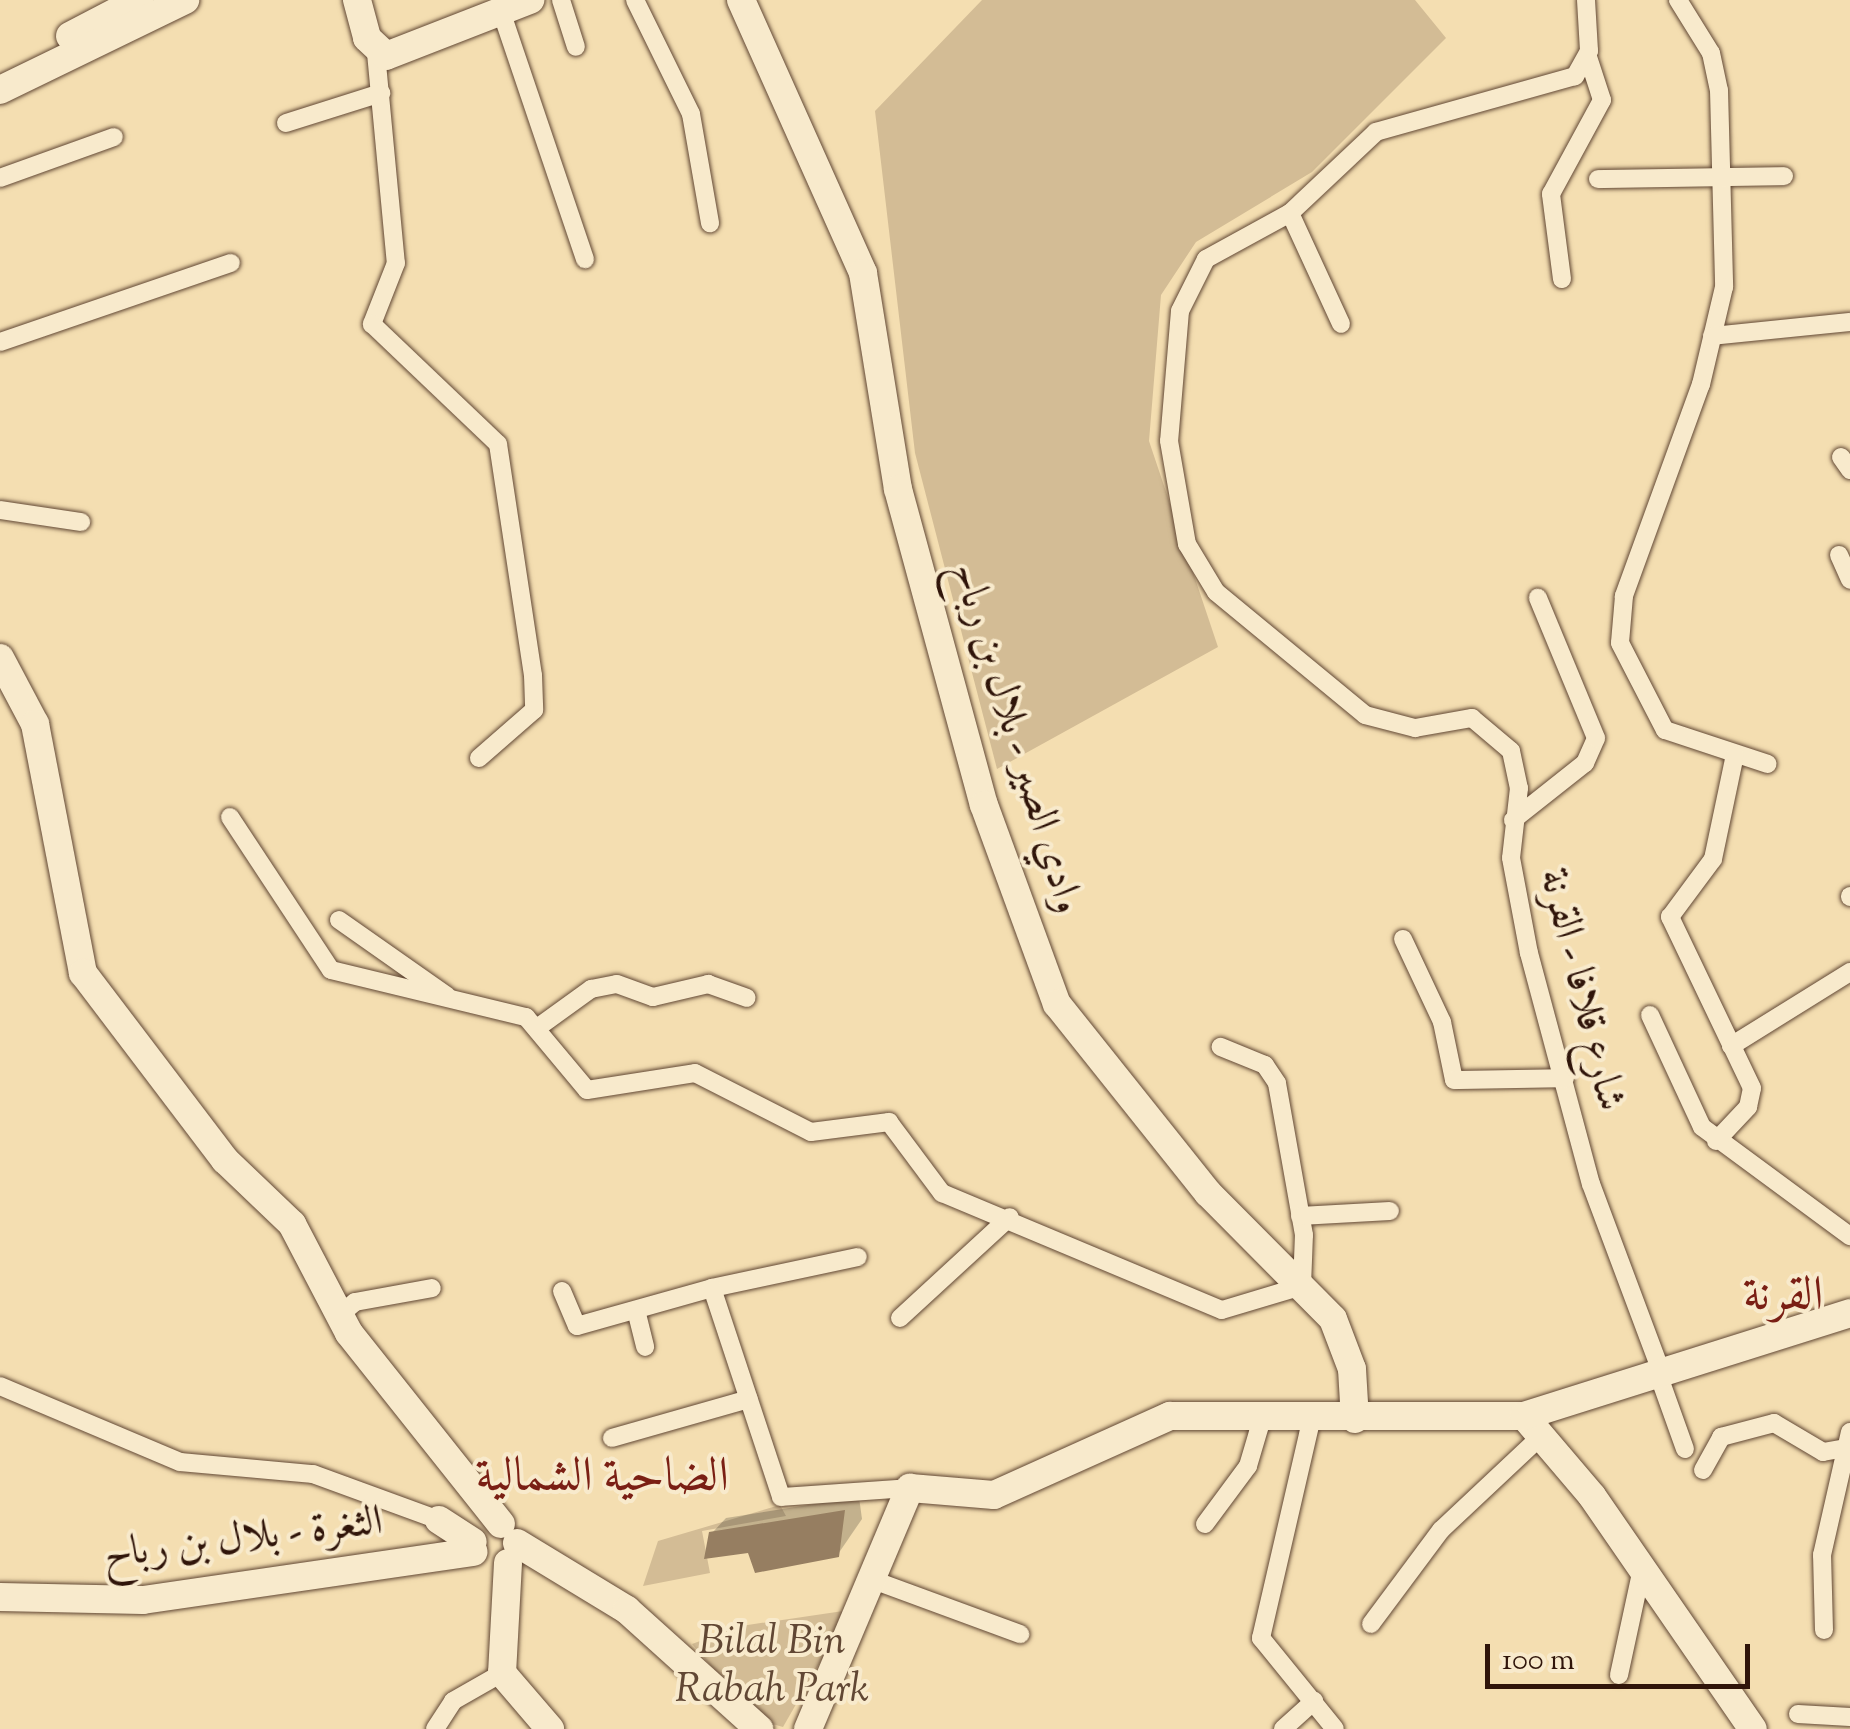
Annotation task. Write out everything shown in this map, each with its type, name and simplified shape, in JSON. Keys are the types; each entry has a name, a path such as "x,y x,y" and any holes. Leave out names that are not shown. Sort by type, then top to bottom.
{"street":[{"path":"0,70 140,0"},
{"path":"0,90 185,0"},
{"path":"357,0 376,53 396,264 372,324 498,444 530,656 534,710 479,758"},
{"path":"376,53 401,54 530,0"},
{"path":"561,0 576,47"},
{"path":"635,0 691,114 710,223"},
{"name":"وادي الصير - بلال بن رباح","path":"741,0 862,273 898,489 984,805 1058,1004 1208,1194 1302,1286 1345,1341 1355,1419"},
{"path":"1562,278 1552,194 1602,100 1588,57 1586,0"},
{"path":"1678,0 1711,52 1720,90 1718,176 1724,280 1712,336 1620,629 1665,730 1768,764"},
{"path":"502,14 585,260"},
{"name":"شارع قلافا - القرنة","path":"1588,57 1565,82 1378,130 1334,162 1290,213 1222,245 1184,298 1169,441 1192,558 1216,592 1365,715 1414,728 1472,718 1498,732 1517,766 1514,820 1529,953 1566,1078 1591,1184 1685,1448"},
{"path":"286,123 381,93"},
{"path":"0,178 114,137"},
{"path":"1598,179 1784,176"},
{"path":"1290,213 1341,324"},
{"path":"0,342 232,262"},
{"path":"1712,336 1850,322"},
{"path":"0,510 80,522"},
{"path":"1839,555 1850,580"},
{"path":"1514,820 1585,763 1596,738 1538,598"},
{"path":"0,658 35,724 83,972 225,1160 292,1224 340,1316 462,1484 492,1545 503,1599 502,1673 550,1729"},
{"path":"1716,1141 1752,1096 1670,917 1713,859 1736,755"},
{"path":"230,818 331,970 538,1028 587,1090 694,1074 817,1134 889,1122 934,1188 1010,1217 1211,1308 1302,1286 1300,1216 1277,1083 1265,1065 1221,1047"},
{"path":"340,920 456,1002"},
{"path":"1403,939 1442,1022 1454,1080 1566,1078"},
{"path":"1731,1046 1850,972"},
{"path":"538,1028 591,989 617,984 654,997 708,984 746,998"},
{"name":"شارع قلافا - القرنة","path":"1650,1015 1716,1141 1850,1236"},
{"path":"1300,1216 1390,1211"},
{"path":"900,1318 1010,1217"},
{"path":"562,1290 577,1326 712,1288 858,1257"},
{"path":"340,1316 355,1302 432,1288"},
{"path":"712,1288 781,1497 910,1488 994,1495 1170,1416 1264,1412 1312,1418 1531,1428 1642,1569 1750,1728"},
{"path":"636,1310 645,1347"},
{"path":"1371,1624 1441,1530 1531,1428 1658,1367 1850,1312"},
{"path":"0,1386 180,1462 314,1474 556,1569 627,1610 758,1729"},
{"path":"612,1438 749,1399"},
{"path":"1205,1524 1248,1466 1264,1412"},
{"path":"1312,1418 1261,1638 1334,1729"},
{"path":"1703,1470 1721,1437 1774,1423 1823,1452 1848,1440"},
{"path":"1824,1630 1822,1555 1848,1440"},
{"path":"808,1729 910,1488"},
{"name":"الثغرة - بلال بن رباح","path":"0,1597 143,1600 492,1545"},
{"path":"1619,1674 1642,1569"},
{"path":"873,1580 1020,1634"},
{"path":"436,1729 454,1700 502,1673"},
{"path":"1283,1729 1314,1701"},
{"path":"1798,1714 1850,1717"}],"green space":[{"path":"982,0 1415,0 1446,38 1312,172 1196,242 1161,295 1149,441 1218,647 997,769 915,453 875,111"},
{"path":"780,1505 786,1516 702,1531 710,1573 643,1586 658,1541"},
{"name":"Bilal Bin Rabah Park","path":"850,1610 783,1727 758,1720 692,1644 741,1626"}],"building":[{"path":"845,1510 839,1557 755,1573 748,1553 704,1559 709,1532"}],"district":[{"name":"القرنة","path":"1783,1298"},
{"name":"الضاحية الشمالية","path":"602,1479"}]}
